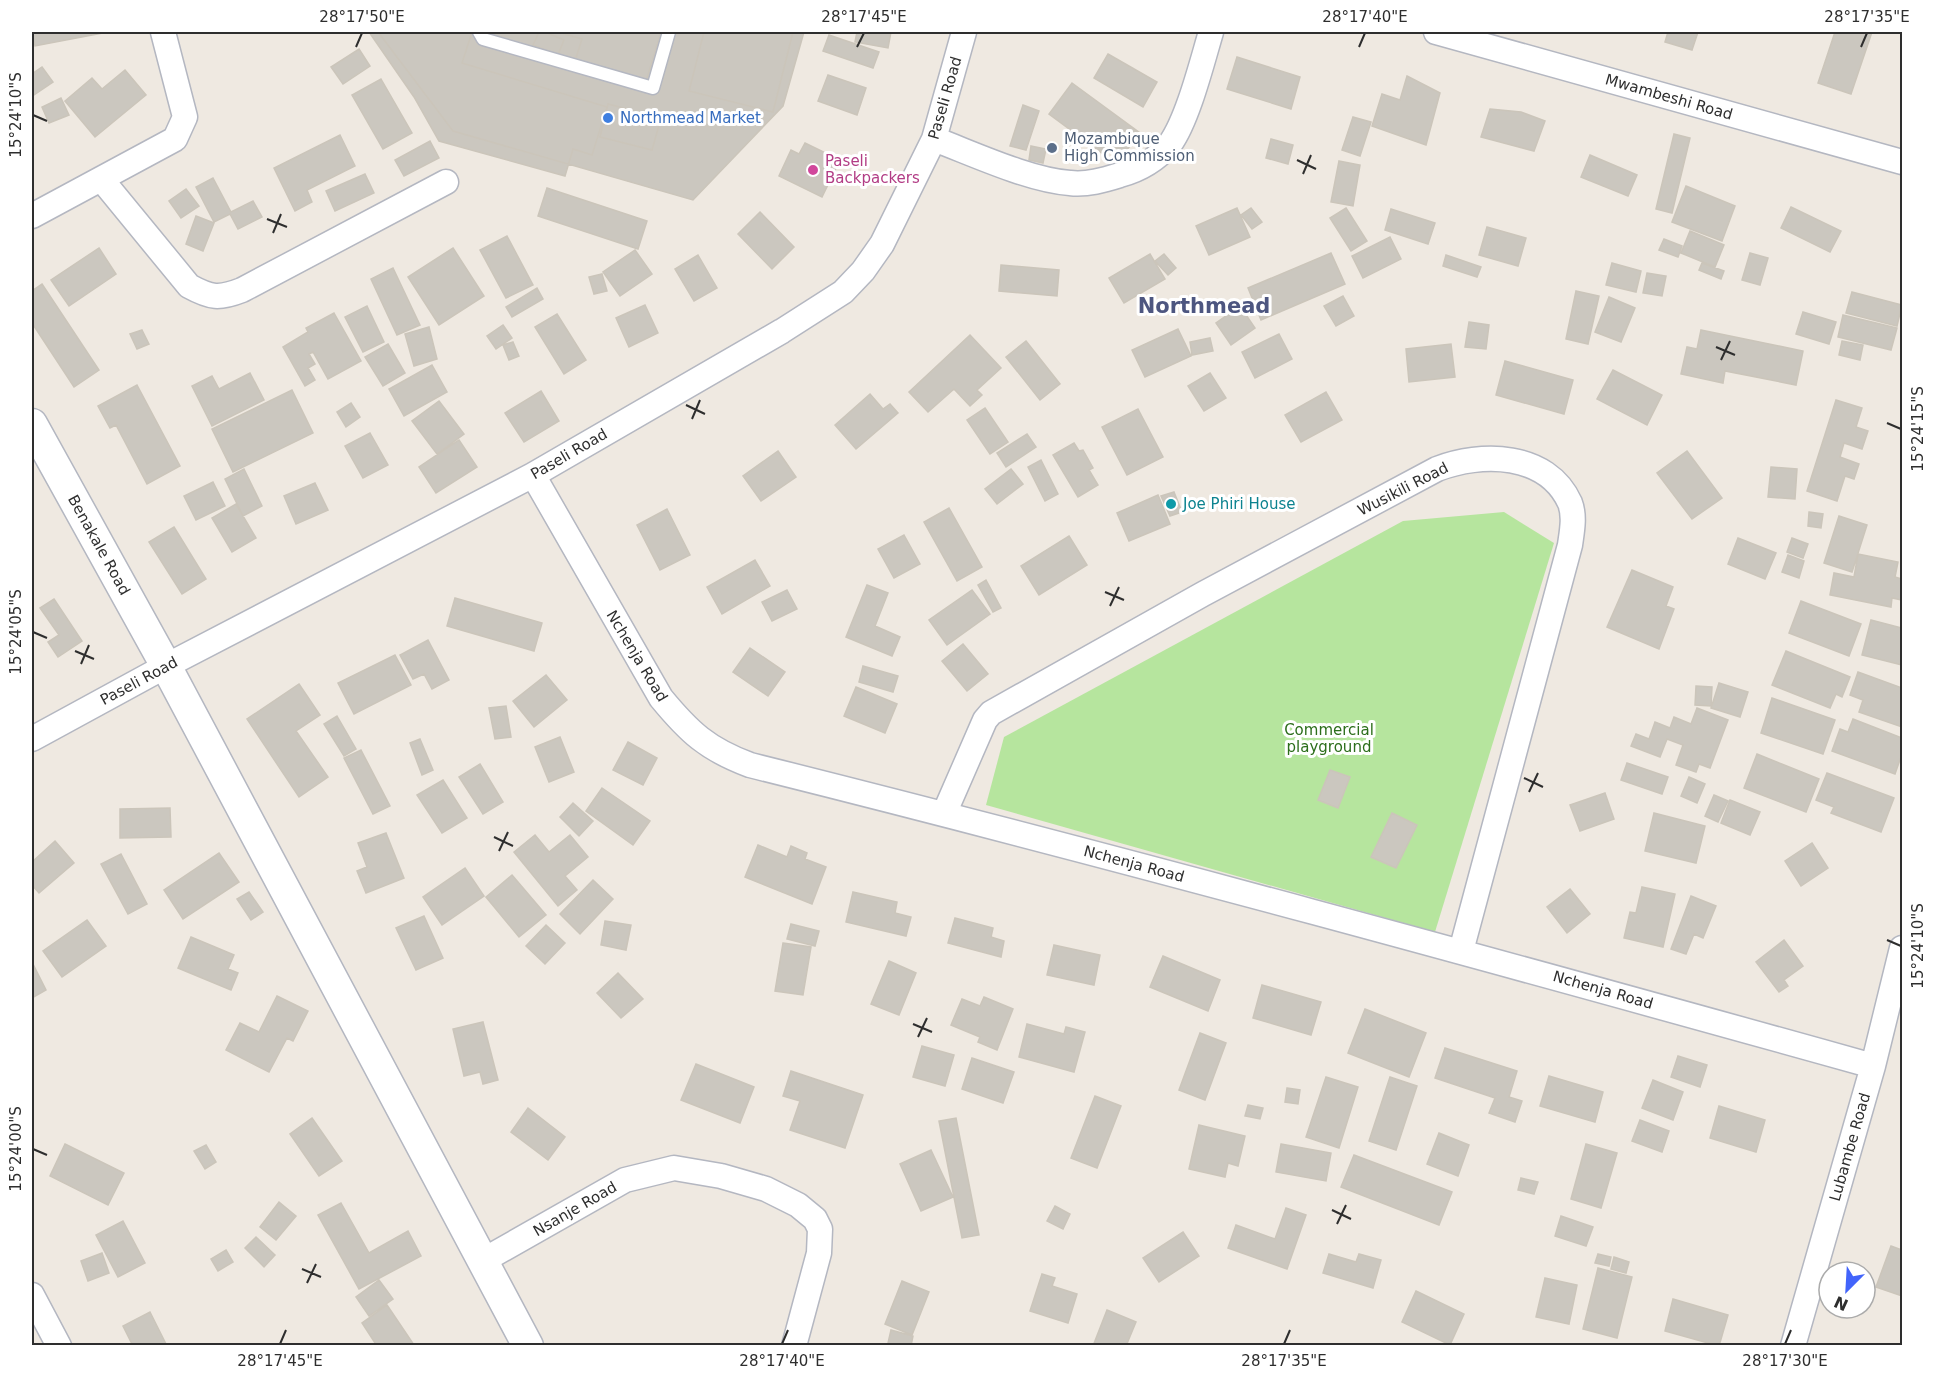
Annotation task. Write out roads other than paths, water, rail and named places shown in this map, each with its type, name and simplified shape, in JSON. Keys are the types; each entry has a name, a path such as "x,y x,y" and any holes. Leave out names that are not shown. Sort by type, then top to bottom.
{"street":[{"path":"32,216 175,139 183,125 184,117 163,32"},
{"name":"Paseli Road","path":"32,740 166,666 533,475 782,331 843,292 863,271 882,244 934,139 964,32"},
{"path":"934,139 1040,178 1071,183 1101,181 1133,171 1155,158 1170,143 1181,123 1211,32"},
{"name":"Mwambeshi Road","path":"1436,32 1902,162"},
{"path":"102,180 189,286 215,297 242,290 446,182"},
{"name":"Benakale Road","path":"32,424 166,666 528,1346"},
{"name":"Wusikili Road","path":"944,814 991,713 1203,594 1437,469 1456,462 1480,458 1522,463 1544,473 1560,488 1570,504 1573,524 1570,544 1461,951"},
{"name":"Nchenja Road","path":"533,475 661,698 686,728 733,759 1461,951 1873,1066"},
{"name":"Lubambe Road","path":"1793,1346 1873,1066 1902,948"},
{"name":"Nsanje Road","path":"484,1260 625,1180 674,1168 721,1176 766,1189 798,1205 815,1219 820,1229 819,1253 794,1346"},
{"path":"32,1295 59,1346"}],"lane":[{"path":"479,32 483,39 653,88 669,32"}],"place":[{"name":"Northmead Market","path":"608,118"},
{"name":"Mozambique High Commission","path":"1052,148"},
{"name":"Paseli Backpackers","path":"813,170"},
{"name":"Joe Phiri House","path":"1171,504"}],"district":[{"name":"Northmead","path":"1204,306"}],"park label":[{"name":"Commercial playground","path":"1329,738"}]}
